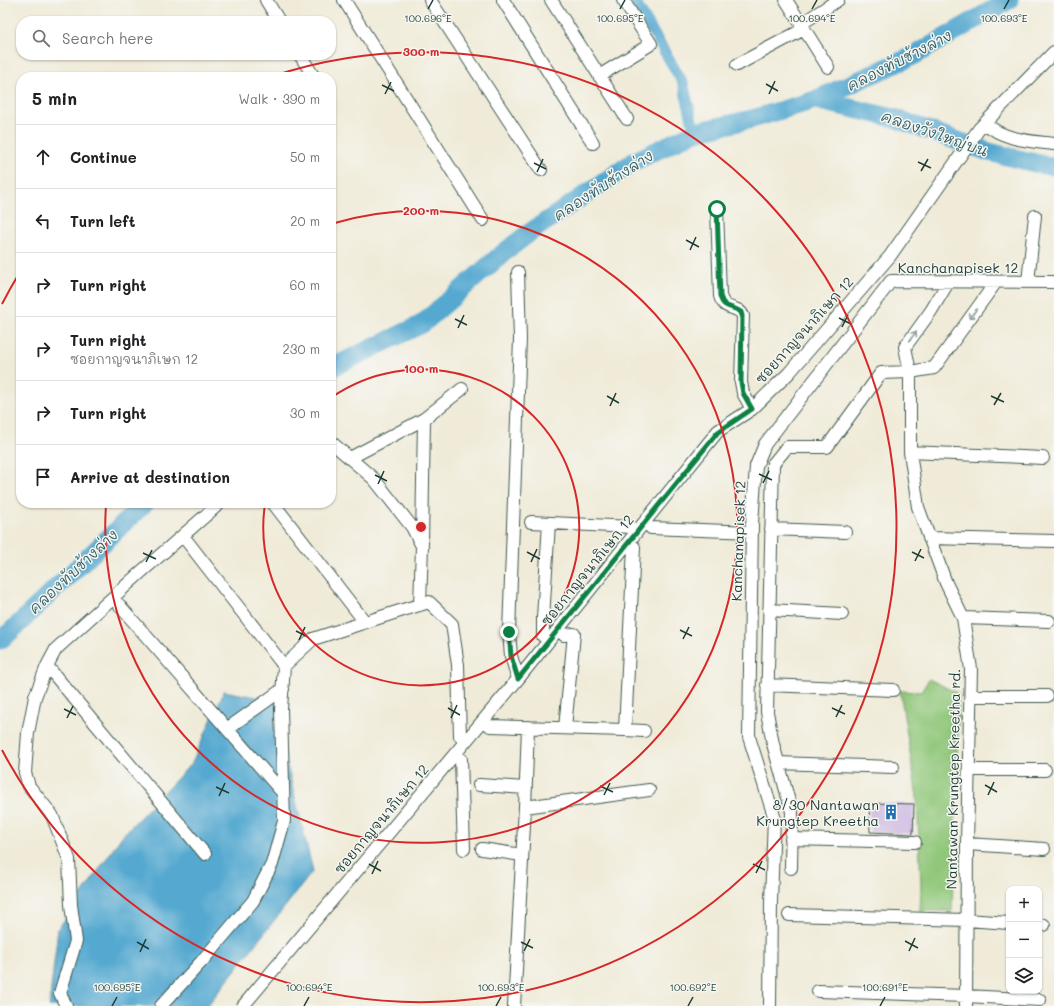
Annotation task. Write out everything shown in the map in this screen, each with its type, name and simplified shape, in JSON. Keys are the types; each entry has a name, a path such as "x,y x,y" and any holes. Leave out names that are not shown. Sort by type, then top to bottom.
{"street":[{"path":"266,0 276,16"},
{"path":"344,0 483,220"},
{"path":"430,0 541,170"},
{"path":"503,0 593,143"},
{"path":"551,0 627,119"},
{"path":"599,76 651,44 623,0"},
{"path":"786,0 828,67"},
{"path":"738,65 803,27 838,0"},
{"name":"ซอยกาญจนาภิเษก 12","path":"243,1006 518,679 718,432 752,409 789,373 890,256 982,126 1054,52"},
{"path":"303,60 311,72"},
{"path":"982,126 1017,139 1054,144"},
{"path":"717,209 720,296 722,303 741,312 741,382 743,393 752,409"},
{"path":"1028,282 1035,216"},
{"path":"518,272 520,339 509,632 511,656 518,679"},
{"name":"Kanchanapisek 12","path":"770,1006 770,902 774,816 749,738 752,532 756,466 765,444 891,281 1054,282"},
{"name":"Nantawan Krungtep Kreetha rd.","path":"949,281 931,311 905,347 910,372 910,452 918,507 946,584 963,618 971,669 967,844 966,1001"},
{"path":"791,868 792,812 773,744 767,712 766,685 773,464 787,447 827,447 881,373 910,372 934,368 996,282"},
{"path":"350,458 424,419 462,389"},
{"path":"420,605 424,419"},
{"path":"336,446 374,479 412,527 422,546"},
{"path":"910,452 1043,458"},
{"path":"66,1006 60,993 76,941 71,905 69,859 52,815 29,786 25,773 28,733 35,696 47,666 56,649 214,508"},
{"path":"277,508 365,622"},
{"path":"531,522 634,527"},
{"path":"543,636 549,523"},
{"path":"651,528 752,532"},
{"path":"771,529 845,532"},
{"path":"161,1006 202,961 253,900 272,864 284,821 281,708 284,666 183,536"},
{"path":"929,538 1054,541"},
{"path":"625,730 634,547"},
{"path":"113,598 283,793"},
{"path":"284,666 313,639 429,602 452,624 458,665 460,736"},
{"path":"769,610 842,614"},
{"path":"963,618 1049,621"},
{"path":"564,635 574,634 565,728"},
{"path":"47,666 205,854"},
{"path":"766,685 893,690"},
{"path":"227,729 283,689"},
{"path":"971,696 1047,696"},
{"path":"490,726 644,731"},
{"path":"514,1006 528,727"},
{"path":"461,759 464,848"},
{"path":"778,763 893,767"},
{"path":"969,770 1045,770"},
{"path":"479,785 526,788"},
{"path":"525,807 650,790"},
{"path":"791,839 915,842"},
{"path":"967,844 1044,849"},
{"path":"482,849 522,855"},
{"path":"789,915 966,920 1006,923"},
{"path":"818,991 966,1001 1040,1000"}],"green space":[{"path":"929,679 959,694 952,911 920,911 921,885 917,797 900,691 921,692"}],"water":[{"path":"224,691 289,703 281,740 313,871 207,1006 49,1006 58,929 122,836 192,763"}],"building":[{"name":"8/30 Nantawan Krungtep Kreetha","path":"869,803 914,804 913,834 870,832"}],"waterway":[{"path":"634,0 683,83 695,132"},
{"name":"คลองทับช้างล่าง","path":"336,366 422,324 502,254 529,233 633,162 695,132 752,119 815,100 915,55 1009,0"},
{"name":"คลองวังใหญ่บน","path":"815,100 894,118 989,152 1054,166"},
{"name":"คลองทับช้างล่าง","path":"0,640 140,508"}],"place":[{"name":"8/30 Nantawan Krungtep Kreetha","path":"891,812"}],"route":[{"path":"509,632 511,656 518,679 718,432 752,409 743,393 741,382 741,312 722,303 720,296 717,209"}]}
